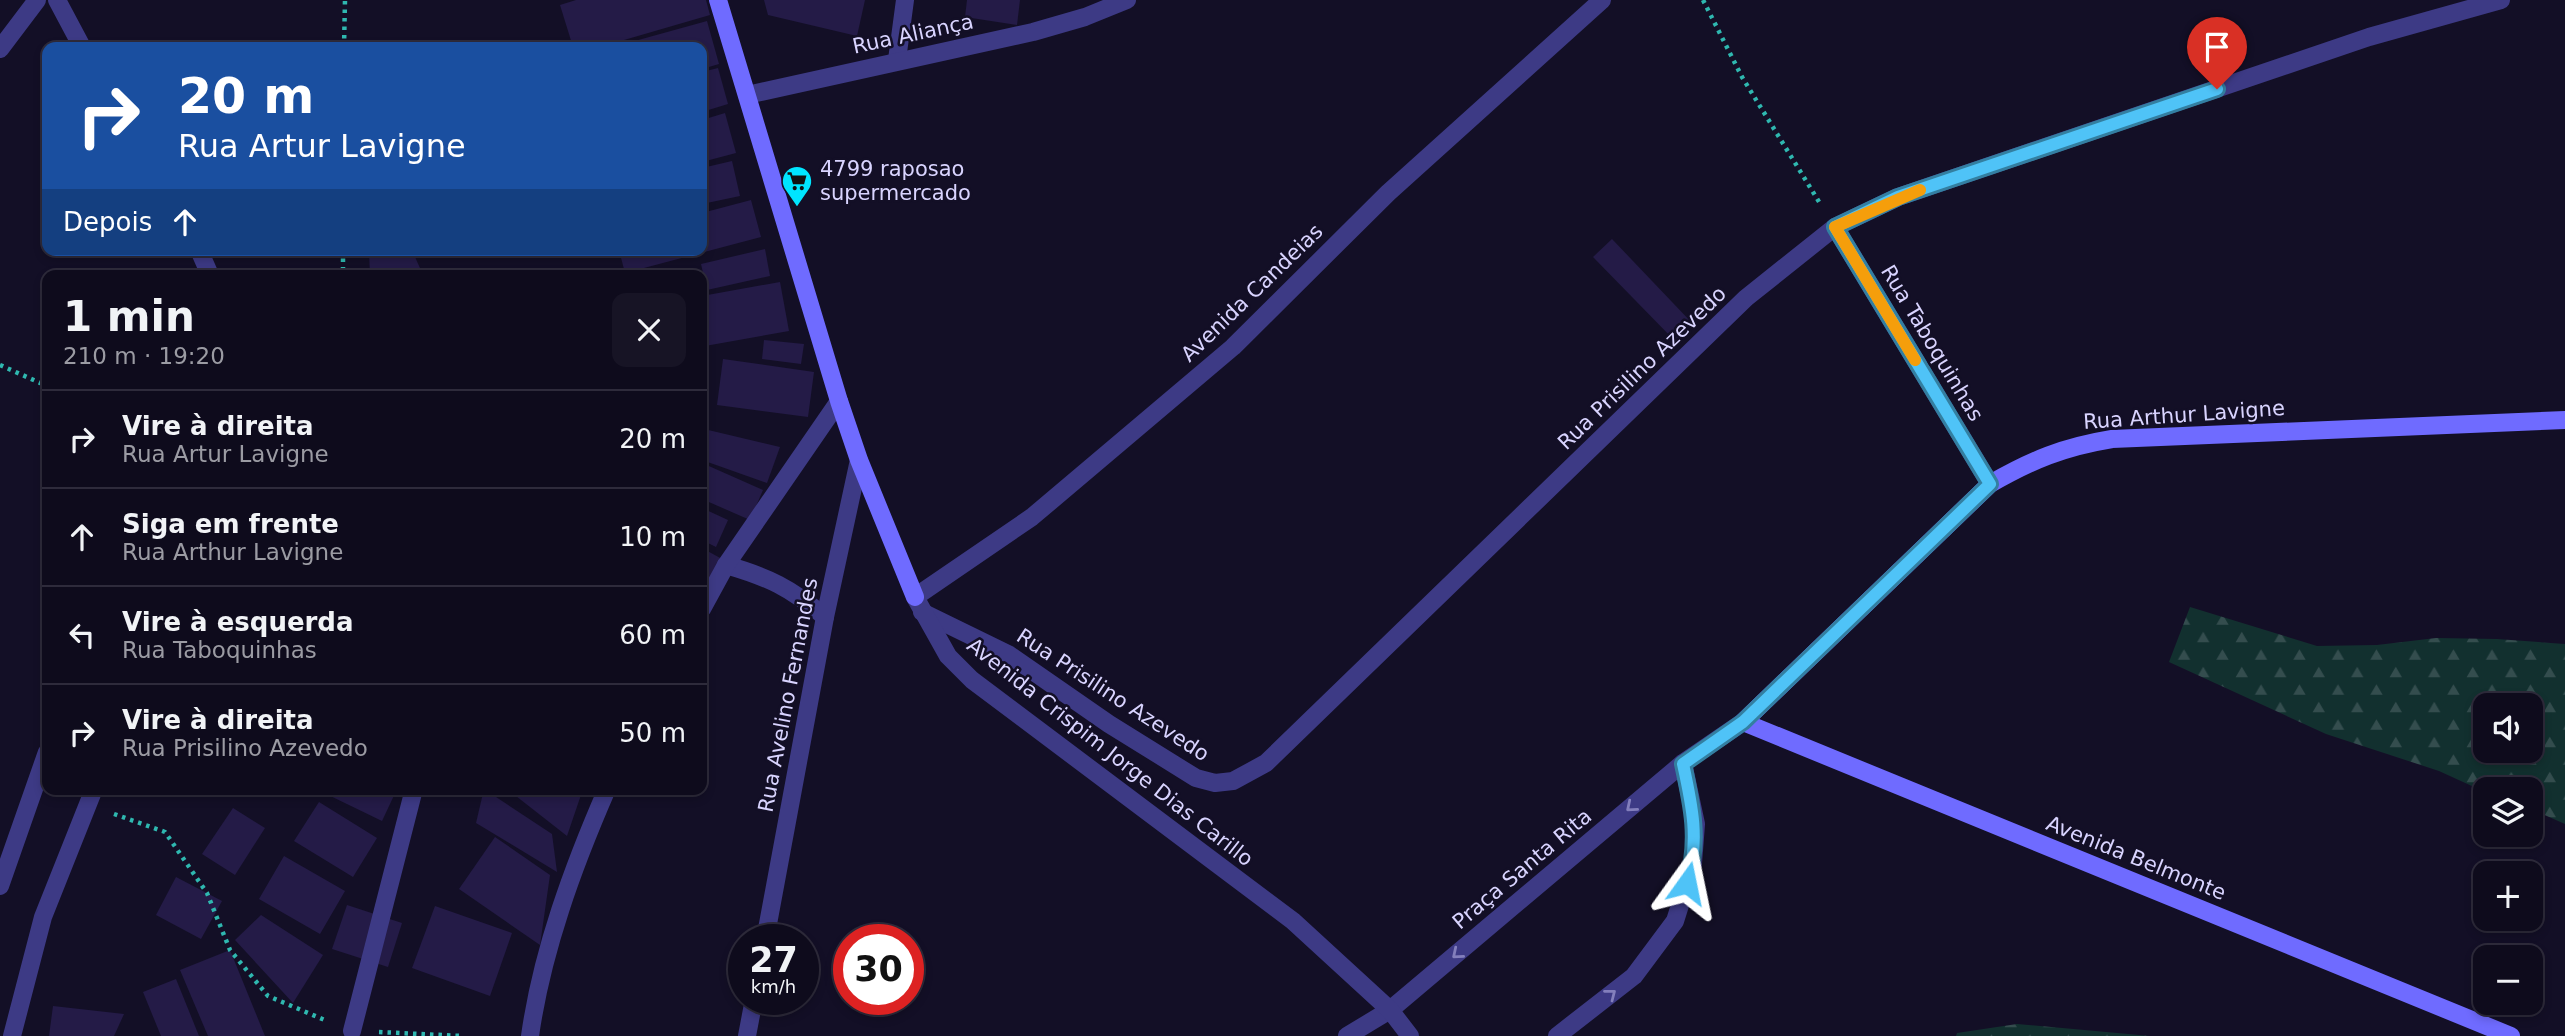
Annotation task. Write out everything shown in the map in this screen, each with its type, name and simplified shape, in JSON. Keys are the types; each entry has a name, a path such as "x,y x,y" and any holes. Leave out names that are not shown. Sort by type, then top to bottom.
{"street":[{"path":"0,48 37,0"},
{"path":"57,0 79,42"},
{"name":"Avenida Crispim Jorge Dias Carillo","path":"718,0 859,460 918,605 948,656 972,680 1293,920 1390,1010 1410,1036"},
{"path":"897,60 905,0"},
{"name":"Rua Aliança","path":"747,95 1033,32 1085,17 1127,0"},
{"name":"Rua Prisilino Azevedo","path":"918,605 1008,654 1109,724 1196,778 1215,783 1233,781 1266,763 1746,298 1788,261 1835,227 1898,197 2369,37 2501,0"},
{"name":"Avenida Candeias","path":"918,605 1032,517 1233,347 1388,193 1598,1"},
{"name":"Rua Taboquinhas","path":"1835,227 1990,484"},
{"path":"707,600 726,565 839,401"},
{"name":"Rua Arthur Lavigne","path":"1743,722 1990,484 2032,460 2068,446 2112,439 2565,421"},
{"name":"Rua Avelino Fernandes","path":"768,924 825,617 859,460"},
{"path":"726,565 764,576 796,592 825,617"},
{"name":"Praça Santa Rita","path":"1390,1010 1683,764 1743,722"},
{"name":"Avenida Belmonte","path":"1743,722 2511,1036"},
{"path":"1557,1036 1634,976 1675,920 1693,864 1696,824 1683,764"},
{"path":"0,886 42,766"},
{"path":"352,1031 412,795"},
{"path":"530,1036 534,1006 576,859 604,795"},
{"path":"12,1036 43,917 91,796"},
{"path":"1347,1036 1390,1010"},
{"path":"747,1036 751,1015"}],"path":[{"path":"344,42 345,0"},
{"path":"1703,0 1742,77 1835,227"},
{"path":"0,365 42,384"},
{"path":"91,796 164,832 207,894 230,950 268,996 352,1031 462,1036"}],"green space":[{"path":"2190,607 2317,646 2377,645 2436,638 2565,644 2565,824 2543,814 2543,777 2473,777 2473,787 2439,771 2326,734 2169,662"},
{"path":"2017,1024 2150,1036 1956,1036 1957,1033"}],"building":[{"path":"576,0 706,0 710,15 617,42 571,42 560,5"},
{"path":"764,0 865,0 857,36 768,15"},
{"path":"967,0 1020,0 1017,25 965,17"},
{"path":"707,21 719,64 707,68 707,42 631,42"},
{"path":"718,68 728,104 707,110 707,71"},
{"path":"725,113 736,153 707,161 707,118"},
{"path":"732,161 740,196 707,203 707,167"},
{"path":"751,200 761,237 707,251 707,212"},
{"path":"1612,239 1693,324 1675,341 1593,257"},
{"path":"765,249 770,276 707,290 707,270 702,270 701,264"},
{"path":"369,256 415,256 421,270 370,270"},
{"path":"621,256 689,256 636,270 624,270"},
{"path":"780,282 789,331 707,346 707,295"},
{"path":"764,340 804,344 801,364 762,359"},
{"path":"723,359 814,372 808,417 717,405"},
{"path":"707,430 780,447 767,483 707,462"},
{"path":"707,465 763,490 750,520 707,501"},
{"path":"707,510 728,520 716,547 707,542"},
{"path":"707,551 722,559 709,587 707,586"},
{"path":"328,795 394,795 382,821"},
{"path":"483,795 493,795 552,834 557,872 476,823"},
{"path":"515,795 581,795 567,836"},
{"path":"319,802 377,838 353,877 294,841"},
{"path":"233,808 265,828 235,875 202,854"},
{"path":"495,837 550,875 540,945 459,889"},
{"path":"284,856 345,891 320,934 259,899"},
{"path":"176,877 222,901 201,939 156,915"},
{"path":"347,905 402,923 388,967 332,949"},
{"path":"435,906 512,933 490,996 412,968"},
{"path":"261,915 323,955 293,1003 235,940"},
{"path":"230,950 265,1036 208,1036 180,970"},
{"path":"176,979 199,1036 161,1036 143,992"},
{"path":"53,1006 124,1014 114,1036 49,1036"}],"slow traffic":[{"path":"1915,360 1835,227 1898,197 1920,190"}],"place":[{"name":"4799 raposao supermercado","path":"797,208"}],"route":[{"path":"1687,883 1693,864 1696,824 1683,764 1743,722 1990,484 1835,227 1898,197 2217,89"}]}
